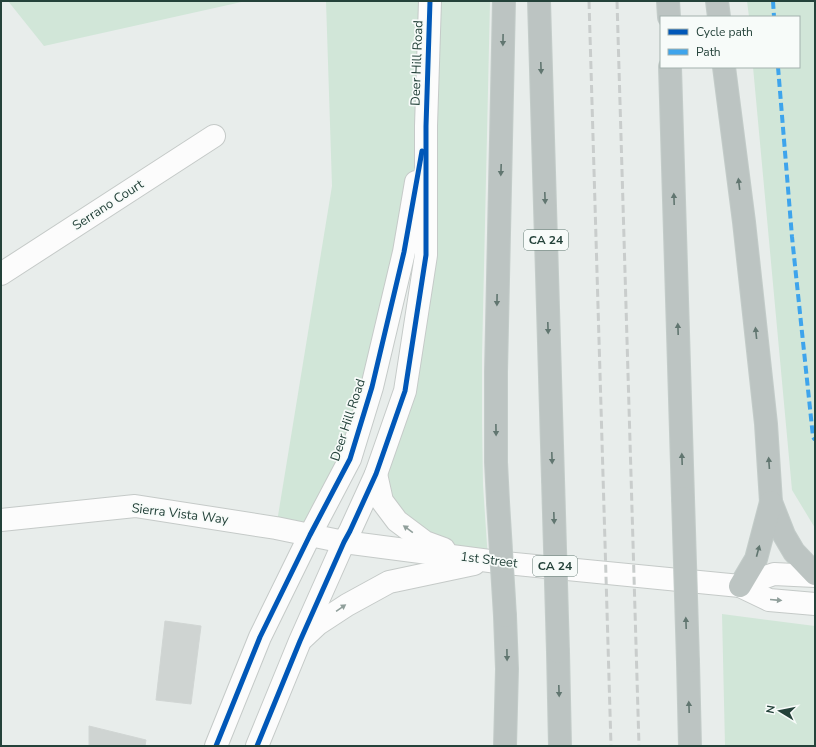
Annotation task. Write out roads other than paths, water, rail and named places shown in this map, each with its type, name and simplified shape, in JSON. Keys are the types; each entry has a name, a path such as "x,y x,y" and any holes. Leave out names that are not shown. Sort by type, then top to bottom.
{"highway":[{"path":"504,1 496,372 496,462 507,669 505,746"},
{"name":"CA 24","path":"539,1 560,746"},
{"path":"668,1 669,16"},
{"path":"717,1 719,16"},
{"path":"670,68 690,746"},
{"path":"724,68 743,214 766,424 771,502 784,535 794,552 815,575"},
{"path":"740,586 756,559 771,502"}],"street":[{"name":"Deer Hill Road","path":"257,746 300,641 376,474 405,391 426,255 426,126 430,1"},
{"name":"Deer Hill Road","path":"216,746 260,637 310,535 350,459 372,387 404,252 426,126"},
{"name":"Serrano Court","path":"1,274 214,136"},
{"path":"376,474 382,501 397,521 426,542 478,559"},
{"name":"Sierra Vista Way","path":"1,520 135,506 276,528 310,535"},
{"name":"1st Street","path":"310,535 344,542 505,563 740,586 769,600 815,604"},
{"path":"300,641 318,624 347,604 389,582 478,559"},
{"name":"1st Street","path":"740,586 774,574 815,575"}],"railway":[{"path":"589,1 611,746"},
{"path":"617,1 639,746"}]}
